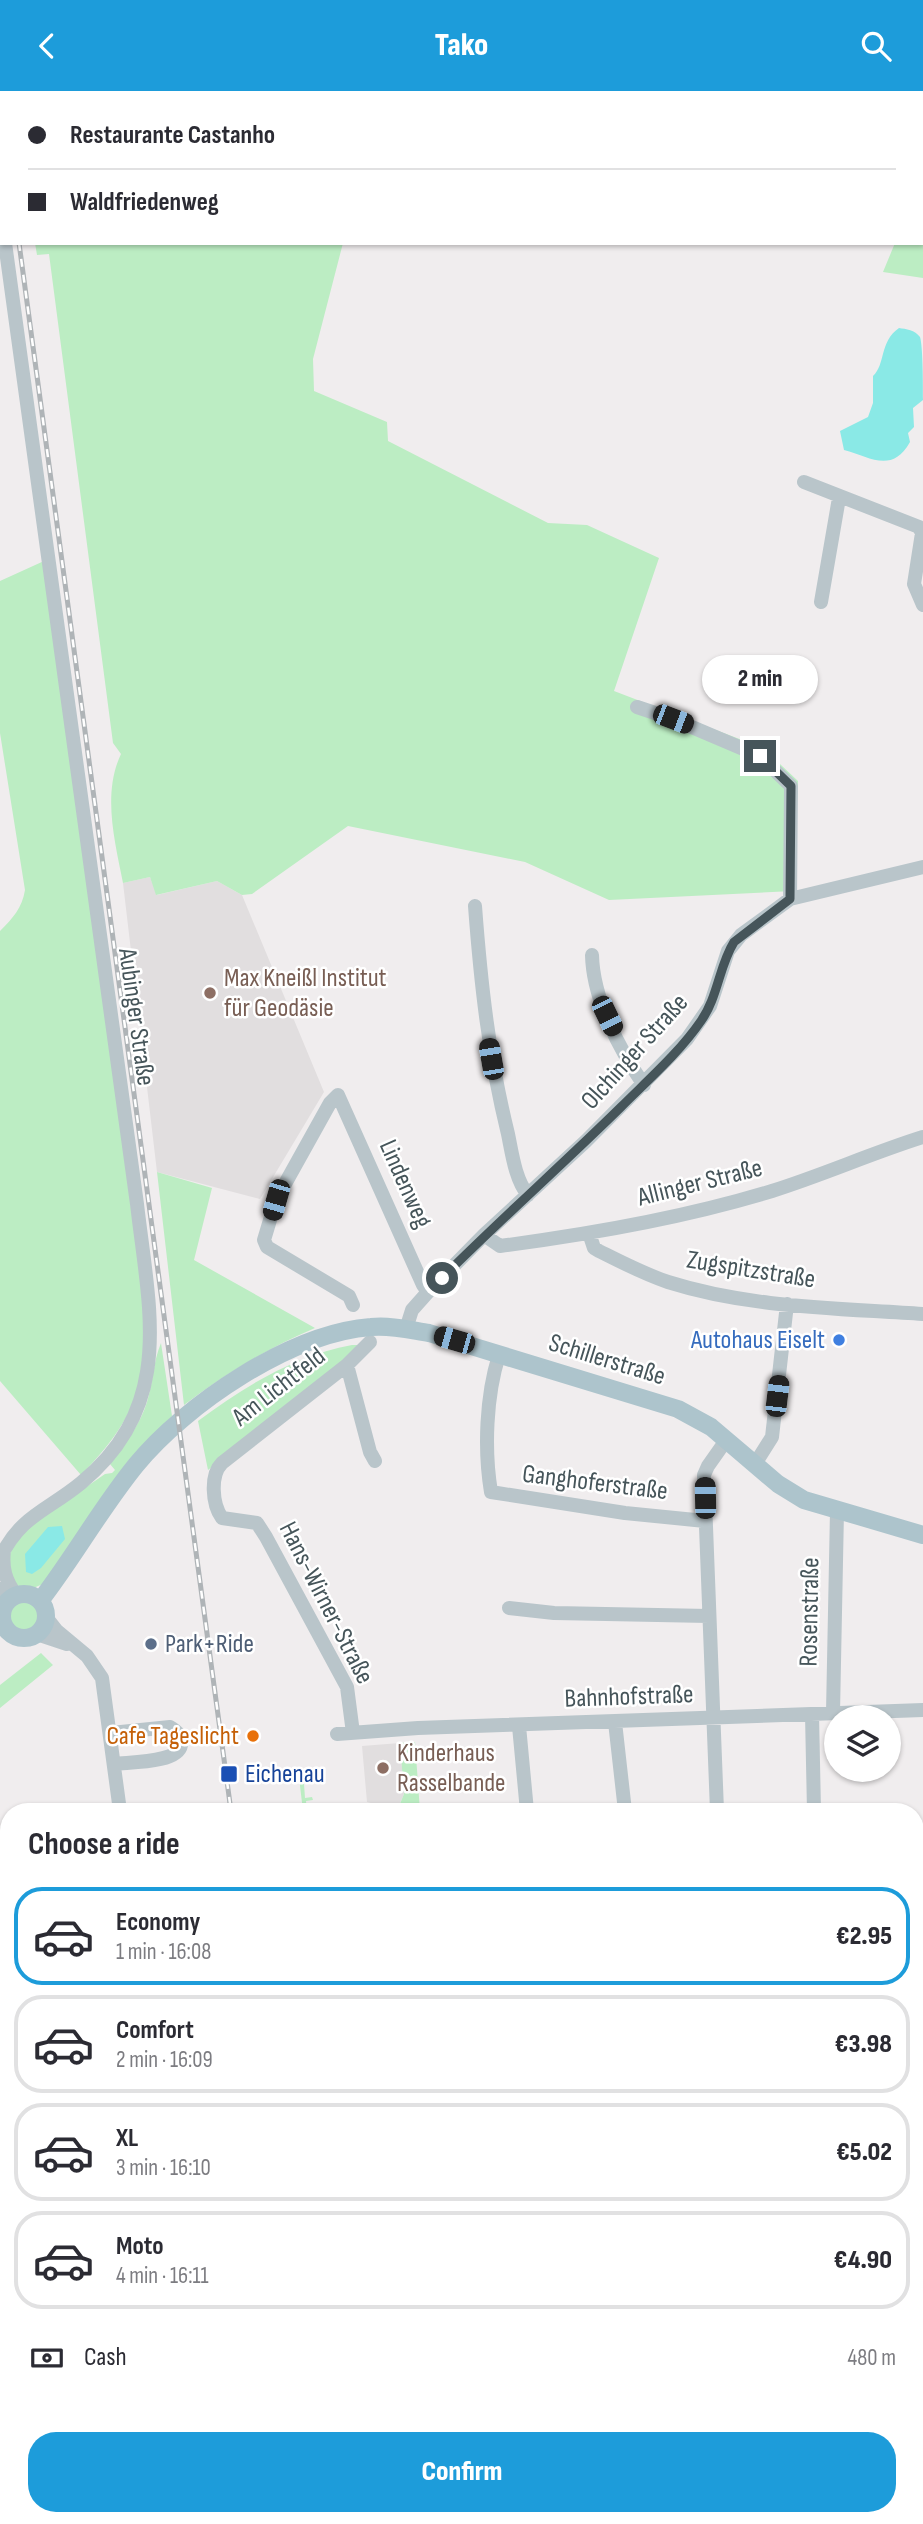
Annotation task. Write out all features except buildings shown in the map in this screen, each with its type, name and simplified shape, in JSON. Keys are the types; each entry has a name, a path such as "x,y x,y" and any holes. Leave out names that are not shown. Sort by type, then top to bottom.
{"main road":[{"name":"Schillerstraße","path":"43,1609 120,1486 155,1444 214,1394 253,1369 336,1333 370,1327 429,1333 678,1409 700,1420 727,1439 791,1493 837,1511 923,1535"},
{"path":"26,1594 43,1609 44,1627 37,1634 18,1638 4,1634 2,1618 7,1596 26,1594"}],"street":[{"name":"Aubinger Straße","path":"5,245 135,1191 151,1341 150,1364 143,1394 123,1437 88,1478 19,1527 2,1554 7,1596"},
{"path":"804,482 839,498 919,527 922,533 914,584 923,605"},
{"path":"821,603 839,498"},
{"path":"637,707 760,756 791,786 790,899"},
{"name":"Olchinger Straße","path":"407,1329 412,1310 428,1292 484,1235 644,1085 702,1020 713,998 728,951 734,942 790,899 923,867"},
{"path":"475,907 481,988 496,1083 514,1159 523,1188 528,1195"},
{"path":"592,955 592,975 597,996 632,1069 644,1085"},
{"name":"Lindenweg","path":"353,1305 349,1296 267,1247 264,1240 276,1200 330,1103 338,1095 428,1292"},
{"name":"Allinger Straße","path":"484,1235 500,1246 672,1217 754,1196 923,1137"},
{"name":"Zugspitzstraße","path":"589,1233 594,1248 666,1281 737,1299 923,1314"},
{"path":"755,1464 772,1437 787,1304"},
{"name":"Am Lichtfeld","path":"231,1520 222,1518 217,1510 214,1479 216,1470 347,1365 370,1342"},
{"name":"Ganghoferstraße","path":"499,1355 491,1384 488,1428 491,1492 625,1513 705,1521"},
{"path":"347,1365 370,1452 375,1461"},
{"path":"717,1803 705,1475 708,1466 727,1439"},
{"name":"Rosenstraße","path":"833,1705 837,1511"},
{"name":"Hans-Wirner-Straße","path":"231,1520 257,1523 266,1537 347,1688 354,1733"},
{"path":"509,1608 554,1613 709,1616"},
{"path":"43,1609 72,1645 93,1663 102,1678 119,1803"},
{"path":"37,1634 72,1645"},
{"name":"Bahnhofstraße","path":"901,1711 923,1710"},
{"name":"Bahnhofstraße","path":"337,1734 824,1713"},
{"path":"812,1714 814,1803"},
{"path":"615,1722 624,1803"},
{"path":"519,1725 526,1803"},
{"path":"111,1733 170,1727 178,1733 181,1743 178,1752 169,1758 114,1764"}],"shaded area":[{"name":"Max Kneißl Institut für Geodäsie","path":"150,877 157,895 217,881 242,895 324,1092 260,1199 157,1172 123,883"},
{"name":"Kinderhaus Rasselbande","path":"400,1743 404,1794 400,1803 367,1802 362,1746"}],"green space":[{"path":"35,245 342,245 313,359 314,391 387,422 388,441 548,523 587,525 659,558 614,691 763,748 798,781 793,891 609,900 525,862 348,826 252,894 242,895 217,881 156,895 150,877 123,883 111,802 115,769 121,754 113,743 49,254 37,255"},
{"path":"894,245 923,245 923,278 883,272"},
{"path":"44,561 145,1311 142,1369 132,1405 110,1442 81,1475 0,1381 0,931 16,912 25,890 0,733 0,581"},
{"path":"157,1172 212,1188 194,1260 315,1328 247,1362 184,1405"},
{"path":"161,1343 172,1416 128,1461 43,1584 31,1589 16,1585 8,1571 14,1544 31,1525 105,1474 115,1470 110,1464 131,1435 144,1410"},
{"path":"361,1345 360,1350 208,1470 198,1421 271,1374 310,1357"},
{"path":"24,1600 36,1604 40,1616 36,1628 24,1632 12,1628 8,1616 12,1604"},
{"path":"41,1653 53,1665 0,1708 0,1685"},
{"path":"415,1742 419,1803 400,1803 404,1794 400,1743"},
{"path":"303,1768 304,1774 311,1780 304,1784 305,1798 312,1797 313,1800 306,1803 302,1803 298,1769"}],"water":[{"path":"899,328 913,331 920,337 923,400 913,408 914,427 908,433 910,442 903,452 896,458 880,461 844,450 840,431 868,417 873,403 873,376 880,365 888,340"},
{"path":"62,1526 65,1539 41,1568 32,1574 26,1572 25,1554 48,1527"}],"railway":[{"path":"19,245 230,1803"}],"place":[{"name":"Max Kneißl Institut für Geodäsie","path":"210,993"},
{"name":"Autohaus Eiselt","path":"839,1340"},
{"name":"Park+Ride","path":"151,1644"},
{"name":"Cafe Tageslicht","path":"253,1736"},
{"name":"Kinderhaus Rasselbande","path":"383,1768"},
{"name":"Eichenau","path":"229,1774"}],"route":[{"path":"442,1278 644,1085 702,1020 710,1006 728,951 734,942 790,899 791,786 760,756"}]}
